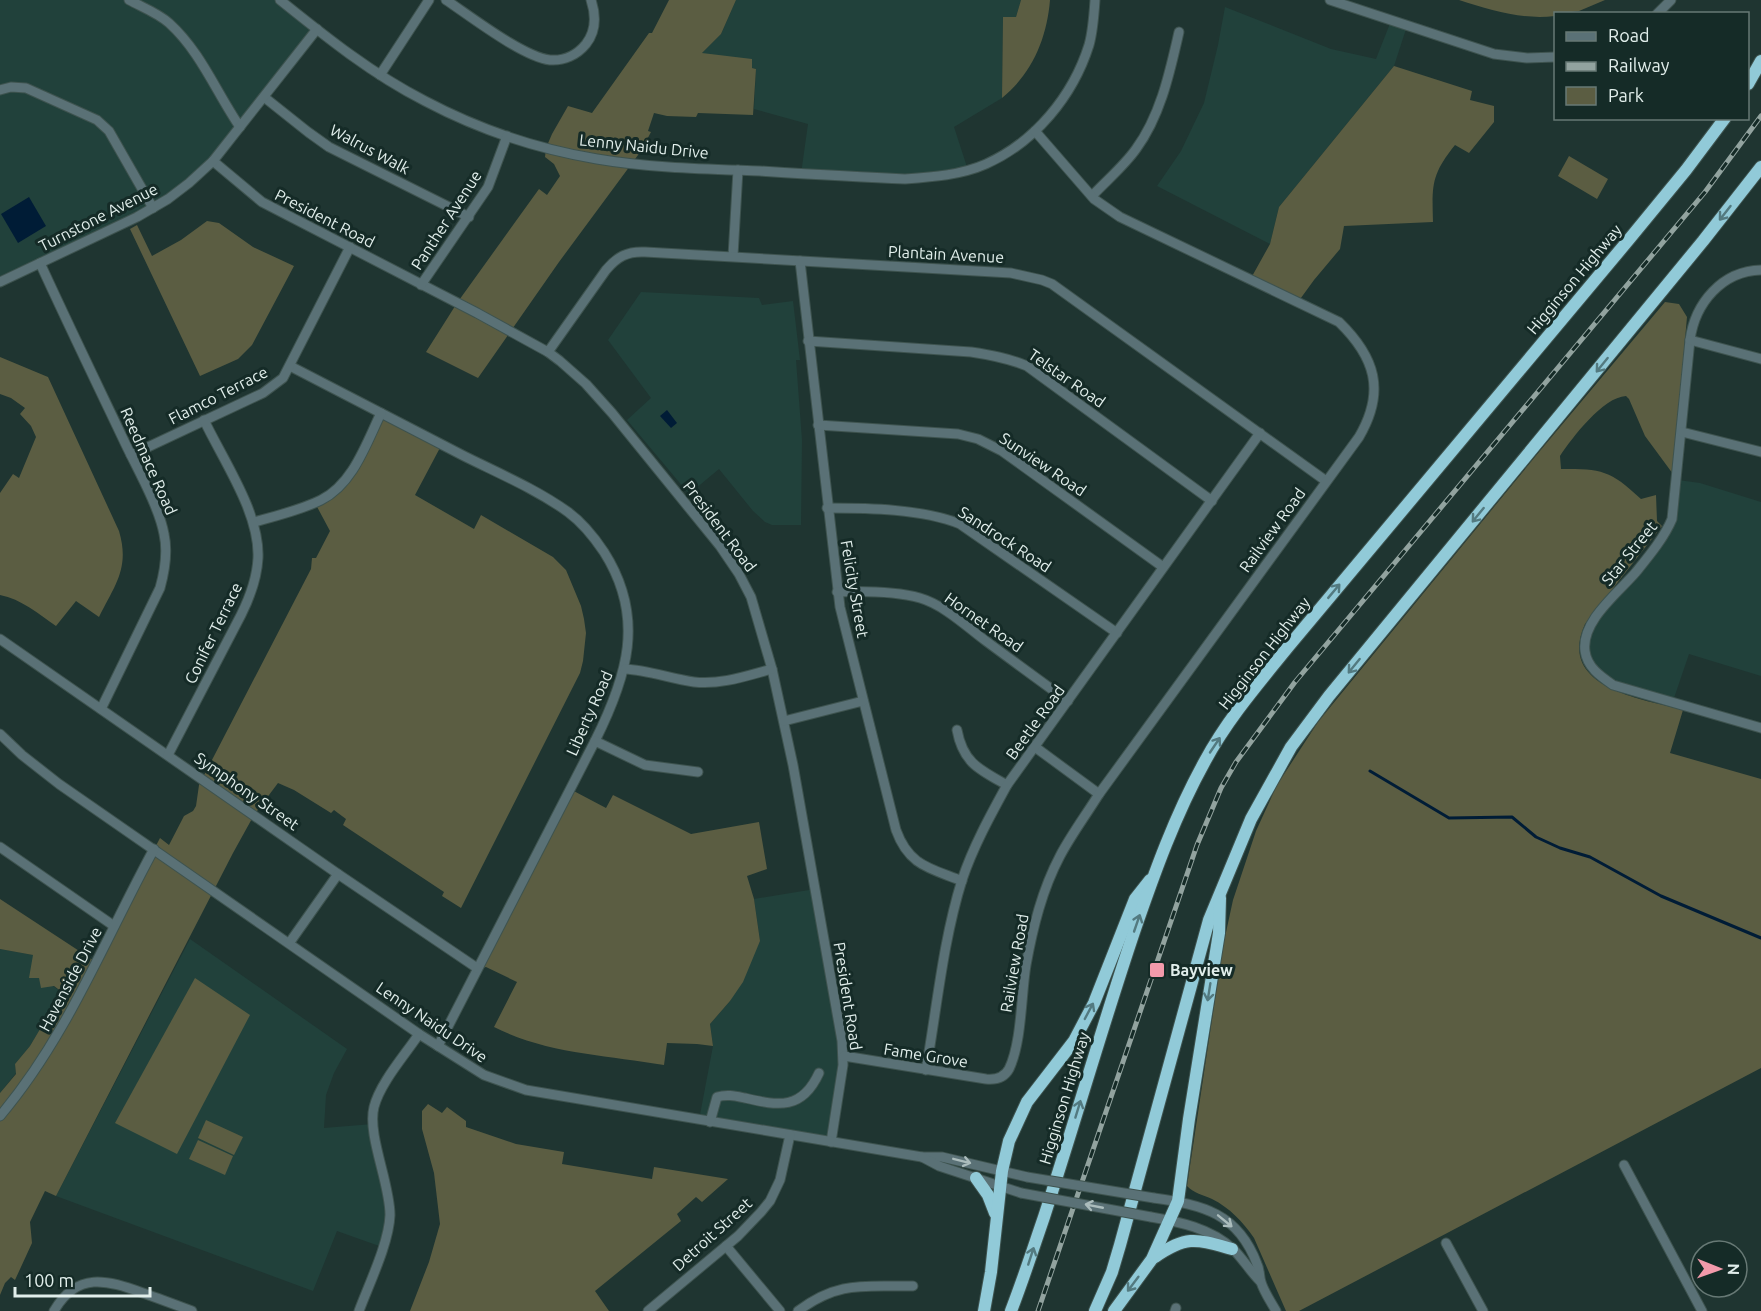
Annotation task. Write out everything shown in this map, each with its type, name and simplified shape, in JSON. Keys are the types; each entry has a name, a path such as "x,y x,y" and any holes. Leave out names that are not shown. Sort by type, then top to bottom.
{"highway":[{"path":"1749,82 1761,62"},
{"name":"Higginson Highway","path":"1011,1311 1061,1165 1101,1033 1153,877 1179,813 1205,760 1244,701 1638,229 1724,120"},
{"path":"1095,1311 1112,1272 1120,1245 1201,946 1220,892 1251,819 1291,747 1329,696 1703,242 1761,167"},
{"path":"984,1311 991,1272 1002,1171 1009,1141 1027,1102 1074,1041 1094,1003 1135,899 1153,877"},
{"path":"1114,1311 1152,1259 1178,1201 1219,933 1220,892"},
{"path":"976,1178 988,1195 996,1217"},
{"path":"1152,1259 1171,1246 1184,1241 1204,1241 1232,1249"}],"street":[{"path":"129,0 161,17 186,41 203,64 228,111 240,127"},
{"name":"Lenny Naidu Drive","path":"280,0 357,60 380,75 427,102 507,136 598,159 651,165 905,179 939,177 986,164 1012,149 1035,131 1067,93 1079,70 1089,44 1095,0"},
{"path":"380,75 429,0"},
{"path":"446,0 528,54 549,60 569,58 588,40 595,21 591,0"},
{"path":"1330,0 1494,54 1518,58 1554,57"},
{"path":"1659,12 1671,0"},
{"name":"Turnstone Avenue","path":"0,282 153,208 189,183 213,161 317,29"},
{"path":"1092,196 1136,149 1155,115 1170,70 1179,32"},
{"path":"0,90 11,87 26,88 97,120 109,131 153,208"},
{"name":"Walrus Walk","path":"264,97 329,147 469,217"},
{"name":"Railview Road","path":"1002,1076 1008,1071 1013,1057 1035,921 1044,893 1061,855 1099,794 1359,436 1367,423 1372,405 1373,380 1370,364 1363,348 1339,322 1120,217 1092,196 1035,131"},
{"name":"Panther Avenue","path":"422,285 492,180 507,136"},
{"name":"President Road","path":"213,161 262,202 548,352 586,384 612,413 720,546 739,574 751,597 784,721 844,1056 831,1142"},
{"path":"733,256 738,170"},
{"name":"Flamco Terrace","path":"131,455 263,393 283,378 350,248"},
{"name":"Plantain Avenue","path":"548,352 606,270 622,255 638,251 1011,273 1052,284 1326,481"},
{"name":"Felicity Street","path":"800,261 837,592 862,700 901,843 910,856 923,866 962,881"},
{"name":"Reedmace Road","path":"40,263 159,515 164,532 165,571 153,606 101,708"},
{"name":"Star Street","path":"1761,270 1741,274 1727,280 1704,301 1696,315 1690,340 1674,512 1669,527 1637,571 1601,610 1588,628 1585,638 1585,652 1595,673 1613,685 1761,728"},
{"path":"1690,340 1761,359"},
{"name":"Telstar Road","path":"808,341 971,352 995,355 1015,361 1027,366 1212,501"},
{"name":"Liberty Road","path":"290,366 554,503 581,523 592,535 609,560 624,598 629,629 625,669 618,691 595,741 438,1046"},
{"path":"254,522 321,500 337,489 356,464 381,413"},
{"name":"Conifer Terrace","path":"168,754 251,593 258,557 254,522 204,420"},
{"name":"Sunview Road","path":"818,425 935,431 978,439 1002,451 1163,567"},
{"path":"1682,432 1761,452"},
{"name":"Beetle Road","path":"926,1070 945,952 962,881 989,816 1007,785 1260,433"},
{"name":"Sandrock Road","path":"827,508 938,516 960,524 1117,633"},
{"name":"Hornet Road","path":"837,592 856,591 921,598 964,624 1068,701"},
{"name":"Symphony Street","path":"0,639 477,968"},
{"path":"625,669 694,682 712,682 728,681 772,669"},
{"path":"784,721 862,700"},
{"path":"957,730 960,744 971,763 1007,785"},
{"name":"Lenny Naidu Drive","path":"0,734 53,779 419,1034 497,1081 526,1090 922,1157 942,1157 1027,1177 1204,1207 1225,1219 1243,1239 1256,1261 1260,1281"},
{"path":"595,741 645,765 698,772"},
{"path":"1035,747 1099,794"},
{"path":"0,847 114,926"},
{"name":"Havenside Drive","path":"0,1116 22,1089 54,1041 154,849"},
{"path":"290,942 338,874"},
{"path":"359,1311 386,1235 390,1215 373,1126 374,1107 384,1085 419,1034"},
{"name":"Fame Grove","path":"844,1056 986,1079 996,1080 1002,1076"},
{"path":"710,1122 717,1097 732,1095 764,1103 784,1104 807,1094 819,1073"},
{"name":"Detroit Street","path":"648,1311 726,1246 770,1201 783,1170 790,1135"},
{"name":"Lenny Naidu Drive","path":"922,1157 931,1163 1021,1193 1171,1220 1204,1230 1232,1249 1260,1281"},
{"path":"1624,1165 1702,1311"},
{"path":"1446,1243 1483,1311"},
{"path":"726,1246 780,1311"},
{"path":"54,1311 62,1299 73,1290 88,1282 98,1281 112,1283 192,1311"},
{"path":"1260,1281 1276,1311"},
{"path":"798,1311 819,1298 846,1287 913,1286"}],"shaded area":[{"path":"0,0 279,0 317,30 214,161 169,200 0,283"},
{"path":"736,0 1021,0 1016,17 1003,17 1002,98 954,127 968,170 939,177 801,174 808,124 754,109 756,69 702,53 721,34"},
{"path":"1225,7 1331,49 1376,59 1391,21 1407,26 1394,66 1279,207 1270,244 1157,186 1181,151 1204,103"},
{"path":"641,292 759,298 762,305 793,301 800,360 796,360 802,440 801,525 772,525 765,522 753,511 719,469 689,494 627,420 651,398 608,340"},
{"path":"1678,480 1700,483 1761,502 1761,676 1689,654 1673,701 1617,684 1596,668 1587,648 1592,625 1662,540"},
{"path":"815,889 842,1041 831,1142 699,1120 713,1046 710,1024 730,1001 760,941 754,899"},
{"path":"190,939 347,1049 334,1073 326,1095 324,1128 373,1124 389,1195 382,1247 337,1231 313,1291 56,1196"},
{"path":"0,949 33,955 40,978 62,992 30,1046 15,1064 16,1073 0,1093"}],"green space":[{"path":"669,0 736,0 721,34 702,53 752,59 752,68 756,69 753,115 698,113 696,117 654,113 648,131 651,132 641,151 559,262 478,378 426,352 457,303 539,189 547,195 560,176 554,164 545,157 546,148 568,106 592,113 649,33 652,33"},
{"path":"1021,0 1050,0 1048,14 1041,41 1030,66 1022,78 1002,98 1003,17 1016,17"},
{"path":"1459,0 1605,0 1579,11 1554,12 1554,16 1542,17 1506,13"},
{"path":"1394,66 1472,91 1470,100 1494,106 1494,122 1469,153 1455,145 1441,164 1433,189 1433,222 1344,226 1340,249 1298,302 1250,280 1270,244 1279,207"},
{"path":"1569,156 1608,179 1597,199 1558,176"},
{"path":"207,221 219,223 253,247 294,266 252,345 238,359 200,376 130,229 137,225 152,256 181,240"},
{"path":"1665,302 1679,304 1687,317 1673,474 1645,436 1626,396 1617,398 1598,411 1580,429 1560,456 1561,469 1605,473 1621,482 1641,499 1656,495 1657,521 1662,526 1585,624 1579,646 1582,663 1592,676 1608,687 1626,695 1683,710 1670,753 1761,779 1761,1068 1299,1311 1286,1311 1254,1238 1245,1226 1225,1207 1187,1186 1223,946 1233,900 1256,831 1277,785 1318,722"},
{"path":"0,357 48,377 119,531 122,544 122,566 99,617 76,601 56,626 22,603 0,595 0,493 13,474 19,478 36,437 31,426 20,414 25,408 11,398 0,394"},
{"path":"382,413 442,444 415,495 474,529 481,515 553,557 566,570 581,606 586,633 580,673 461,908 442,896 444,892 343,825 346,819 334,810 331,813 278,783 254,815 233,853 56,1196 45,1191 30,1222 32,1243 15,1280 11,1277 5,1283 0,1295 0,1093 16,1074 15,1064 30,1046 62,992 54,986 41,988 39,978 29,978 33,955 0,949 0,899 96,962 160,838 169,845 184,816 193,811 196,806 199,785 311,569 312,558 316,558 330,531 315,503 337,489"},
{"path":"570,789 606,808 613,795 691,834 759,822 767,869 747,876 754,899 760,941 743,982 710,1024 713,1046 667,1043 664,1065 556,1048 514,1036 494,1027 517,982 486,967 478,969"},
{"path":"195,978 250,1015 177,1154 115,1123"},
{"path":"428,1104 442,1113 447,1107 466,1121 466,1127 516,1144 564,1152 562,1164 652,1179 654,1167 728,1179 702,1202 696,1197 677,1214 681,1221 595,1291 609,1311 410,1311 429,1262 440,1224 434,1173 422,1129 422,1111"},
{"path":"206,1120 243,1137 234,1155 198,1138"},
{"path":"198,1140 233,1156 225,1175 189,1159"}],"water":[{"path":"29,197 46,226 18,243 1,214"},
{"path":"667,410 677,423 671,428 660,416"}],"waterway":[{"path":"1370,771 1449,818 1512,817 1536,837 1560,848 1590,857 1661,896 1761,938"}],"railway":[{"path":"1038,1311 1197,845 1221,788 1236,762 1295,682 1705,192 1761,116"}],"place":[{"name":"Bayview","path":"1157,970"}]}
